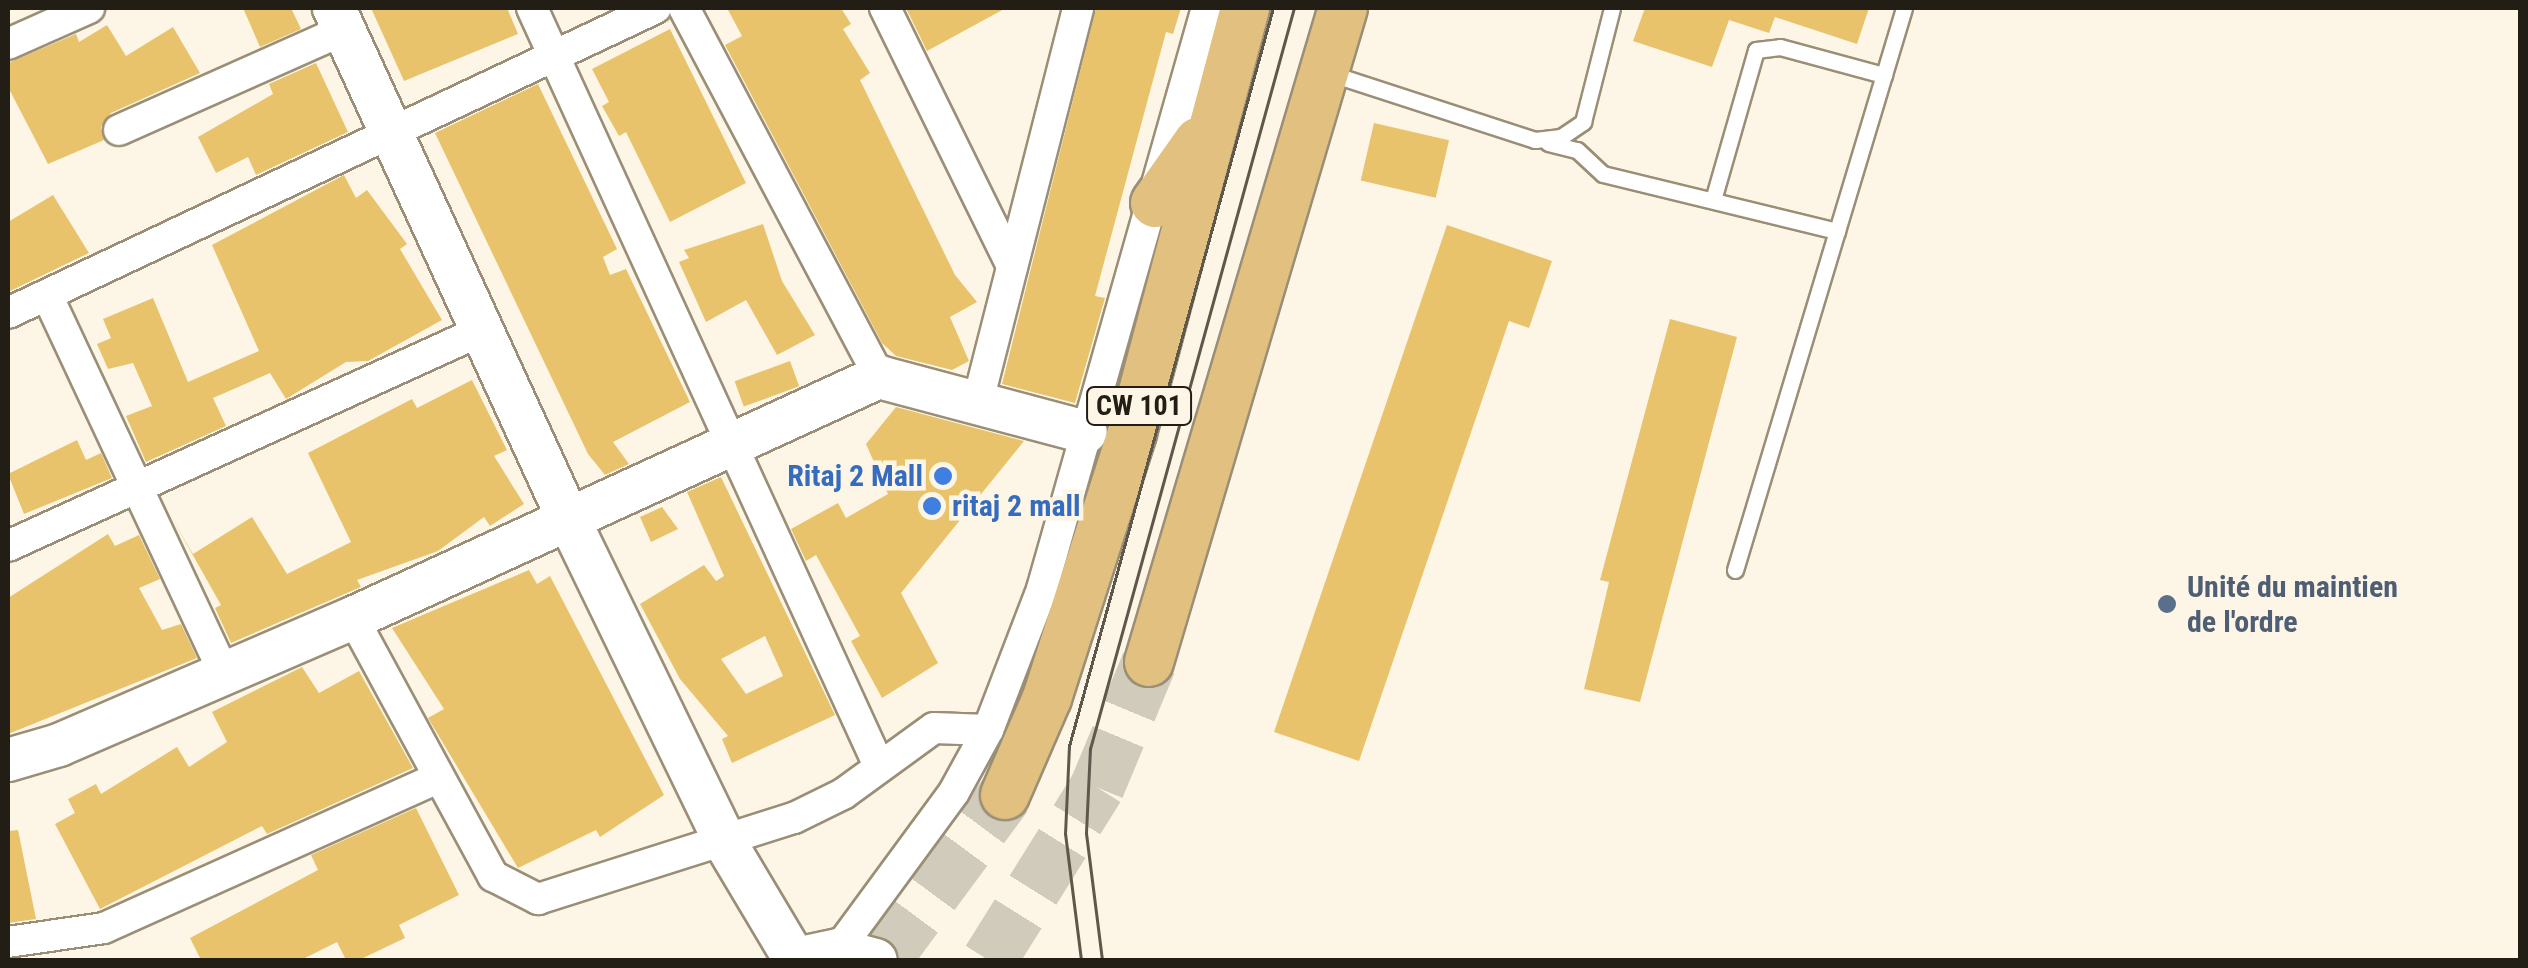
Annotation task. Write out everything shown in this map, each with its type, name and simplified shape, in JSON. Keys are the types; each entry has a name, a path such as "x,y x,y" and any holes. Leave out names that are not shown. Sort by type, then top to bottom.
{"main road":[{"name":"CW 101","path":"1005,795 1086,580 1244,8"},
{"name":"CW 101","path":"1149,662 1342,8"},
{"path":"1155,203 1215,119"}],"street":[{"path":"8,10 14,41 88,8"},
{"path":"532,8 736,442 879,766"},
{"path":"8,313 656,8"},
{"path":"684,8 879,377"},
{"path":"885,8 1012,266"},
{"path":"977,406 1078,8"},
{"path":"119,130 339,19 487,328 567,516 726,844 793,959 857,955 988,730 1042,589 1155,203 1207,8"},
{"path":"47,295 224,672"},
{"path":"8,546 487,328"},
{"path":"12,750 224,672 352,618 567,516 879,377 1086,432"},
{"path":"352,618 435,779 493,876 538,900 726,844 843,794 934,728 988,730"},
{"path":"8,942 104,928 435,779"}],"lane":[{"path":"1535,140 1561,137 1584,122 1612,8"},
{"path":"1735,570 1904,8"},
{"path":"1713,200 1756,50 1780,47 1884,75"},
{"path":"1325,72 1577,150 1602,174 1837,230"}],"building":[{"path":"243,8 291,8 301,29 260,47"},
{"path":"371,8 507,8 518,34 404,81"},
{"path":"727,8 841,8 851,24 843,29 870,73 860,80 955,275 977,302 950,317 969,361 952,370 896,356 882,343 725,45 742,36"},
{"path":"906,8 1006,8 927,51"},
{"path":"1096,8 1181,8 1173,34 1166,32 1095,296 1105,298 1075,403 1002,384"},
{"path":"1645,8 1869,8 1857,44 1775,17 1769,33 1729,20 1712,67 1633,41"},
{"path":"107,25 126,56 173,27 200,73 111,113 101,127 104,140 48,164 8,87 8,63 76,34 79,42"},
{"path":"670,29 746,183 670,222 626,132 619,136 602,106 609,102 592,69"},
{"path":"316,63 348,132 256,175 248,157 216,173 198,137 273,94 269,84"},
{"path":"538,84 617,249 603,257 610,275 626,269 690,402 613,442 629,464 605,475 588,454 435,133"},
{"path":"1374,123 1449,140 1436,198 1361,180"},
{"path":"344,175 356,198 367,190 407,244 400,249 442,320 368,361 346,362 286,399 270,373 213,398 226,426 146,462 126,416 152,406 133,363 108,369 97,344 111,338 103,319 153,298 188,382 259,351 212,245"},
{"path":"53,195 89,253 8,292 8,222"},
{"path":"763,224 782,281 815,335 777,355 746,300 706,322 679,262 689,258 684,250"},
{"path":"1447,225 1552,261 1529,328 1509,321 1359,761 1274,732"},
{"path":"1670,319 1737,337 1640,702 1584,689 1609,582 1600,580"},
{"path":"790,361 799,386 744,407 735,381"},
{"path":"472,380 507,450 494,456 524,504 490,526 484,517 438,551 357,580 361,587 231,643 215,608 221,605 173,520 193,554 252,517 287,574 351,542 308,453 412,399 417,408"},
{"path":"896,407 1024,441 901,593 938,663 882,698 851,641 860,636 816,555 806,561 791,529 838,503 846,518 888,494 866,444"},
{"path":"77,440 86,460 101,453 112,478 24,514 8,474"},
{"path":"721,477 835,715 732,763 722,739 728,736 680,679 640,604 704,565 716,581 724,576 687,492","holes":["765,636 783,676 746,694 721,659"]},
{"path":"662,507 678,529 651,542 640,517"},
{"path":"108,534 115,546 139,535 160,579 139,588 162,630 181,624 197,658 8,734 8,598"},
{"path":"529,570 537,584 550,576 664,795 600,837 596,830 518,868 428,718 444,709 392,628"},
{"path":"302,667 319,693 359,671 413,768 267,834 262,826 100,909 55,824 75,813 68,799 96,784 101,794 177,747 189,767 227,742 212,712"},
{"path":"416,808 459,895 399,925 405,938 359,960 346,960 337,942 301,960 201,960 190,938 318,870 311,855"},
{"path":"18,830 36,919 8,923 8,831"}],"tunnel":[{"path":"989,960 1097,787 1149,662"},
{"path":"883,960 1005,795"}],"tram line":[{"path":"1081,960 1065,834 1069,746 1273,8"},
{"path":"1102,960 1086,833 1090,749 1294,8"}],"place":[{"name":"Ritaj 2 Mall","path":"943,476"},
{"name":"ritaj 2 mall","path":"932,506"},
{"name":"Unité du maintien de l'ordre","path":"2167,604"}]}
